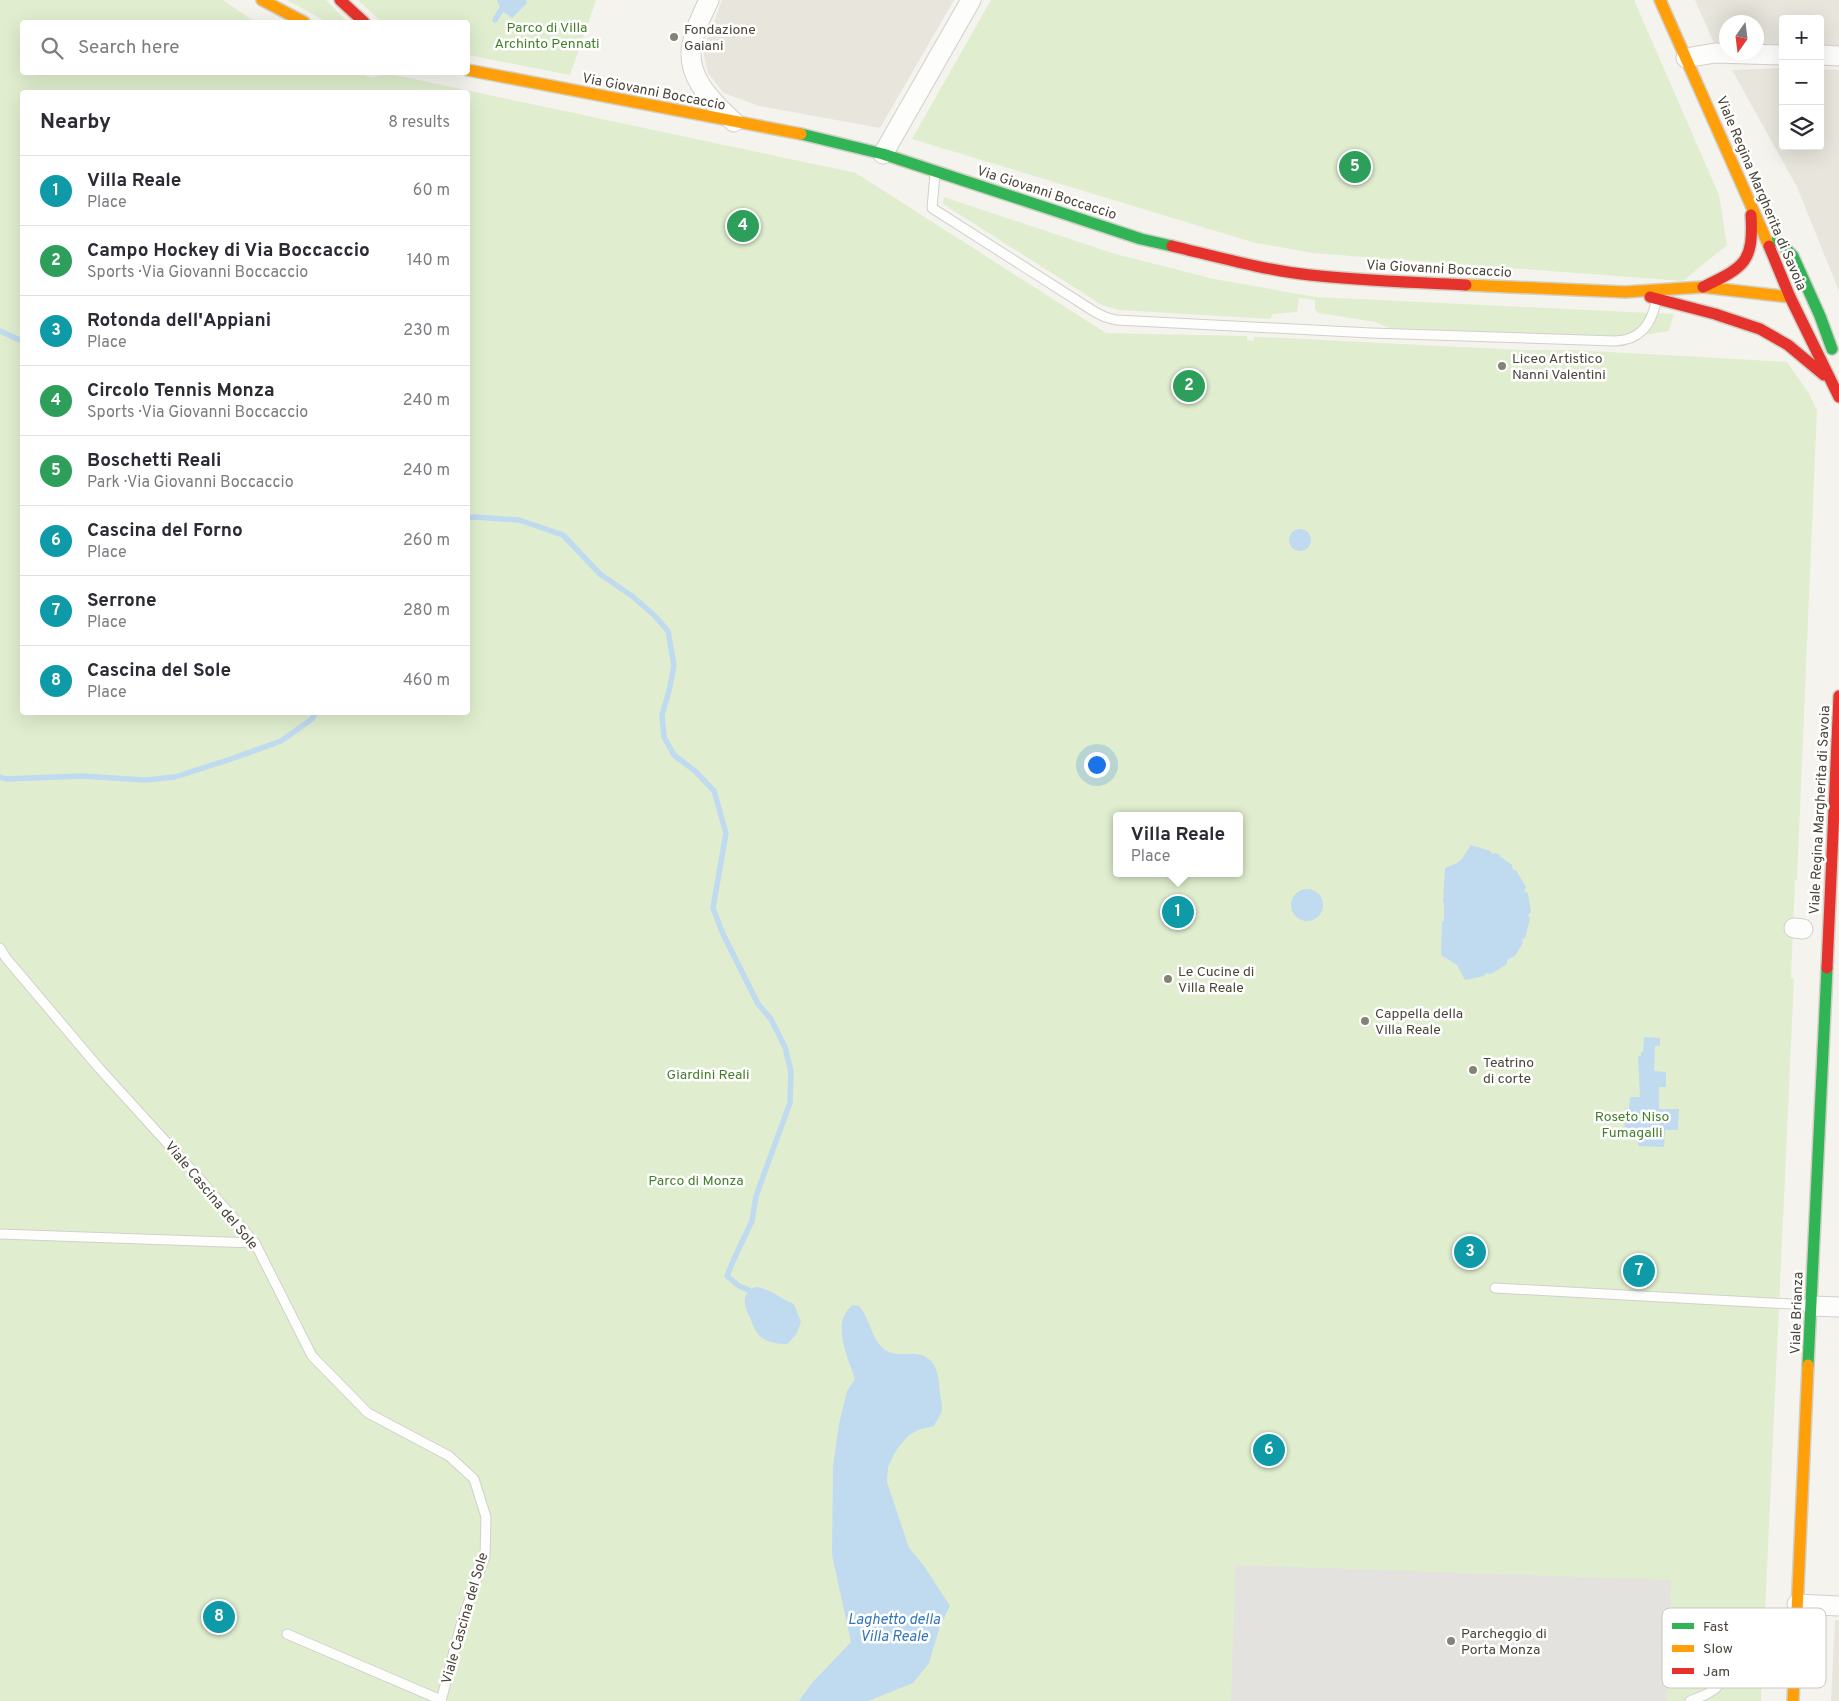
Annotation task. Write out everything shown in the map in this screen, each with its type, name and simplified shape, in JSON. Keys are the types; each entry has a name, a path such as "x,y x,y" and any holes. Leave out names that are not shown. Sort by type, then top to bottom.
{"main road":[{"path":"262,0 300,20"},
{"path":"340,0 362,20"},
{"name":"Viale Regina Margherita di Savoia","path":"1660,0 1760,224 1790,297 1839,398"},
{"name":"Via Giovanni Boccaccio","path":"470,70 653,108 810,136 883,154 1141,239 1308,275 1348,279 1625,292 1703,286 1790,297"},
{"name":"Via Giovanni Boccaccio","path":"1703,286 1740,269 1751,254 1753,231 1749,199"},
{"path":"1760,224 1793,256 1820,316 1836,363 1839,385"},
{"name":"Via Giovanni Boccaccio","path":"1625,292 1715,314 1760,329 1788,345 1824,376 1839,398"},
{"path":"1762,304 1790,297"},
{"path":"1715,314 1734,310"},
{"name":"Viale Regina Margherita di Savoia","path":"1834,924 1839,696"},
{"path":"1834,924 1839,932"},
{"name":"Viale Brianza","path":"1797,1608 1812,1306 1816,1178 1826,996 1834,924"},
{"path":"1826,996 1839,986"},
{"name":"Viale Brianza","path":"1793,1688 1793,1701"}],"street":[{"path":"709,0 692,41 690,56 700,85 713,103 734,122"},
{"path":"883,154 971,0"},
{"path":"1686,58 1715,54 1779,55"},
{"path":"1824,56 1839,56"},
{"path":"1812,1306 1839,1307"},
{"path":"1797,1604 1839,1606"}],"lane":[{"path":"936,171 932,208 1095,312 1116,320 1364,332 1626,341 1645,329 1654,310 1656,299"},
{"name":"Viale Cascina del Sole","path":"0,948 6,958 99,1068 255,1243 312,1356 368,1413 449,1456 474,1478 486,1517 485,1556 462,1621 441,1700"},
{"path":"0,1234 255,1243"},
{"path":"1495,1288 1812,1306"},
{"path":"287,1634 441,1700"},
{"path":"1690,1701 1716,1688"}],"shaded area":[{"path":"722,0 954,0 880,128 759,106 724,93 708,73 703,51"},
{"path":"1695,0 1839,0 1839,49 1824,48 1824,15 1779,15 1779,47 1764,47 1764,15 1719,15 1719,45 1715,45"},
{"path":"1779,68 1779,150 1824,150 1824,69 1839,70 1839,291 1797,187 1732,70"},
{"name":"Parcheggio di Porta Monza","path":"1235,1565 1671,1580 1670,1608 1662,1608 1662,1688 1667,1688 1667,1701 1231,1701"},
{"path":"1835,1620 1839,1620 1839,1701 1831,1701"}],"green space":[{"name":"Giardini Reali","path":"0,0 223,0 252,20 20,20 20,75 365,75 371,78 380,75 395,75 466,90 20,90 20,715 470,715 470,91 856,173 1106,333 1247,336 1247,340 1254,341 1254,337 1263,337 1520,350 1573,350 1787,362 1808,392 1817,410 1797,880 1795,880 1791,978 1794,979 1765,1608 1662,1608 1662,1688 1762,1688 1761,1701 0,1701"},
{"path":"287,0 326,0 346,20 323,20"},
{"name":"Parco di Villa Archinto Pennati","path":"358,0 596,0 570,75 470,55 470,20 380,20"},
{"path":"991,0 1634,0 1719,195 1727,245 1683,281 1312,253 1252,242 912,139"},
{"path":"944,197 1115,254 1214,279 1316,297 1674,314 1669,331 1619,339 1392,329 1375,322 1318,313 1315,309 1315,300 1299,298 1297,312 1273,314 1270,319 1119,310 1102,305 943,204"}],"water":[{"path":"497,0 526,0 527,3 512,18 501,10"},
{"path":"1300,529 1308,532 1311,540 1308,548 1300,551 1292,548 1289,540 1292,532"},
{"path":"1471,845 1490,851 1493,854 1496,853 1512,865 1513,870 1516,870 1526,887 1524,891 1528,893 1531,912 1528,915 1530,919 1525,938 1522,939 1523,943 1515,956 1507,960 1507,964 1491,974 1486,973 1484,976 1465,980 1457,965 1441,955 1442,921 1444,921 1445,868 1462,859"},
{"path":"1307,889 1318,894 1323,905 1318,916 1307,921 1296,916 1291,905 1296,894"},
{"path":"1644,1037 1660,1038 1660,1046 1655,1046 1654,1071 1666,1072 1666,1087 1659,1087 1659,1109 1679,1109 1678,1130 1665,1130 1664,1147 1638,1146 1638,1136 1624,1136 1625,1108 1629,1108 1630,1097 1640,1097 1638,1056 1641,1056 1641,1052 1643,1052"},
{"path":"755,1287 766,1289 794,1304 801,1322 796,1335 787,1344 767,1341 755,1329 747,1310 745,1298 750,1290"},
{"name":"Laghetto della Villa Reale","path":"853,1305 859,1306 863,1311 876,1340 884,1349 898,1354 927,1357 936,1371 942,1403 941,1413 934,1426 918,1430 908,1436 900,1445 888,1467 887,1482 909,1548 924,1566 950,1606 940,1626 929,1663 913,1683 868,1701 799,1701 811,1684 851,1642 832,1555 833,1467 839,1424 847,1391 855,1379 845,1351 842,1330 846,1312"}],"waterway":[{"path":"495,20 501,10"},
{"path":"0,331 20,340"},
{"path":"470,518 519,520 563,535 600,574 632,596 654,615 668,631 674,666 662,715 664,737 674,755 695,771 714,791 726,833 713,908 723,934 758,1004 771,1019 785,1047 791,1072 790,1103 756,1196 752,1221 727,1276 739,1286 749,1290 752,1295"},
{"path":"0,777 6,779 82,776 145,780 175,777 281,741 312,719 314,715"}],"traffic: fast":[{"path":"801,134 883,154 1141,239 1172,246"},
{"path":"1777,240 1793,256 1820,316 1832,349"},
{"path":"1808,1365 1827,968"}],"traffic: slow":[{"path":"262,0 300,20"},
{"path":"1660,0 1769,246"},
{"path":"470,70 801,134"},
{"path":"1466,285 1625,292 1703,287 1790,297"},
{"path":"1797,1608 1808,1365"},
{"path":"1793,1701 1794,1688"}],"traffic: jam":[{"path":"340,0 362,20"},
{"path":"1703,287 1728,274 1744,262 1751,244 1751,215"},
{"path":"1172,246 1241,263 1293,273 1349,279 1466,285"},
{"path":"1769,246 1790,297 1839,397"},
{"path":"1650,297 1715,314 1760,329 1788,345 1824,375"},
{"path":"1827,968 1839,696"}],"place":[{"name":"Fondazione Gaiani","path":"674,37"},
{"name":"Boschetti Reali","path":"1355,167"},
{"name":"Circolo Tennis Monza","path":"743,226"},
{"name":"Liceo Artistico Nanni Valentini","path":"1502,366"},
{"name":"Campo Hockey di Via Boccaccio","path":"1189,386"},
{"name":"Villa Reale","path":"1178,912"},
{"name":"Le Cucine di Villa Reale","path":"1168,979"},
{"name":"Cappella della Villa Reale","path":"1365,1021"},
{"name":"Teatrino di corte","path":"1473,1070"},
{"name":"Rotonda dell'Appiani","path":"1470,1252"},
{"name":"Serrone","path":"1639,1271"},
{"name":"Cascina del Forno","path":"1269,1450"},
{"name":"Cascina del Sole","path":"219,1617"},
{"name":"Parcheggio di Porta Monza","path":"1451,1641"}],"park label":[{"name":"Roseto Niso Fumagalli","path":"1632,1124"},
{"name":"Parco di Monza","path":"696,1180"}]}
